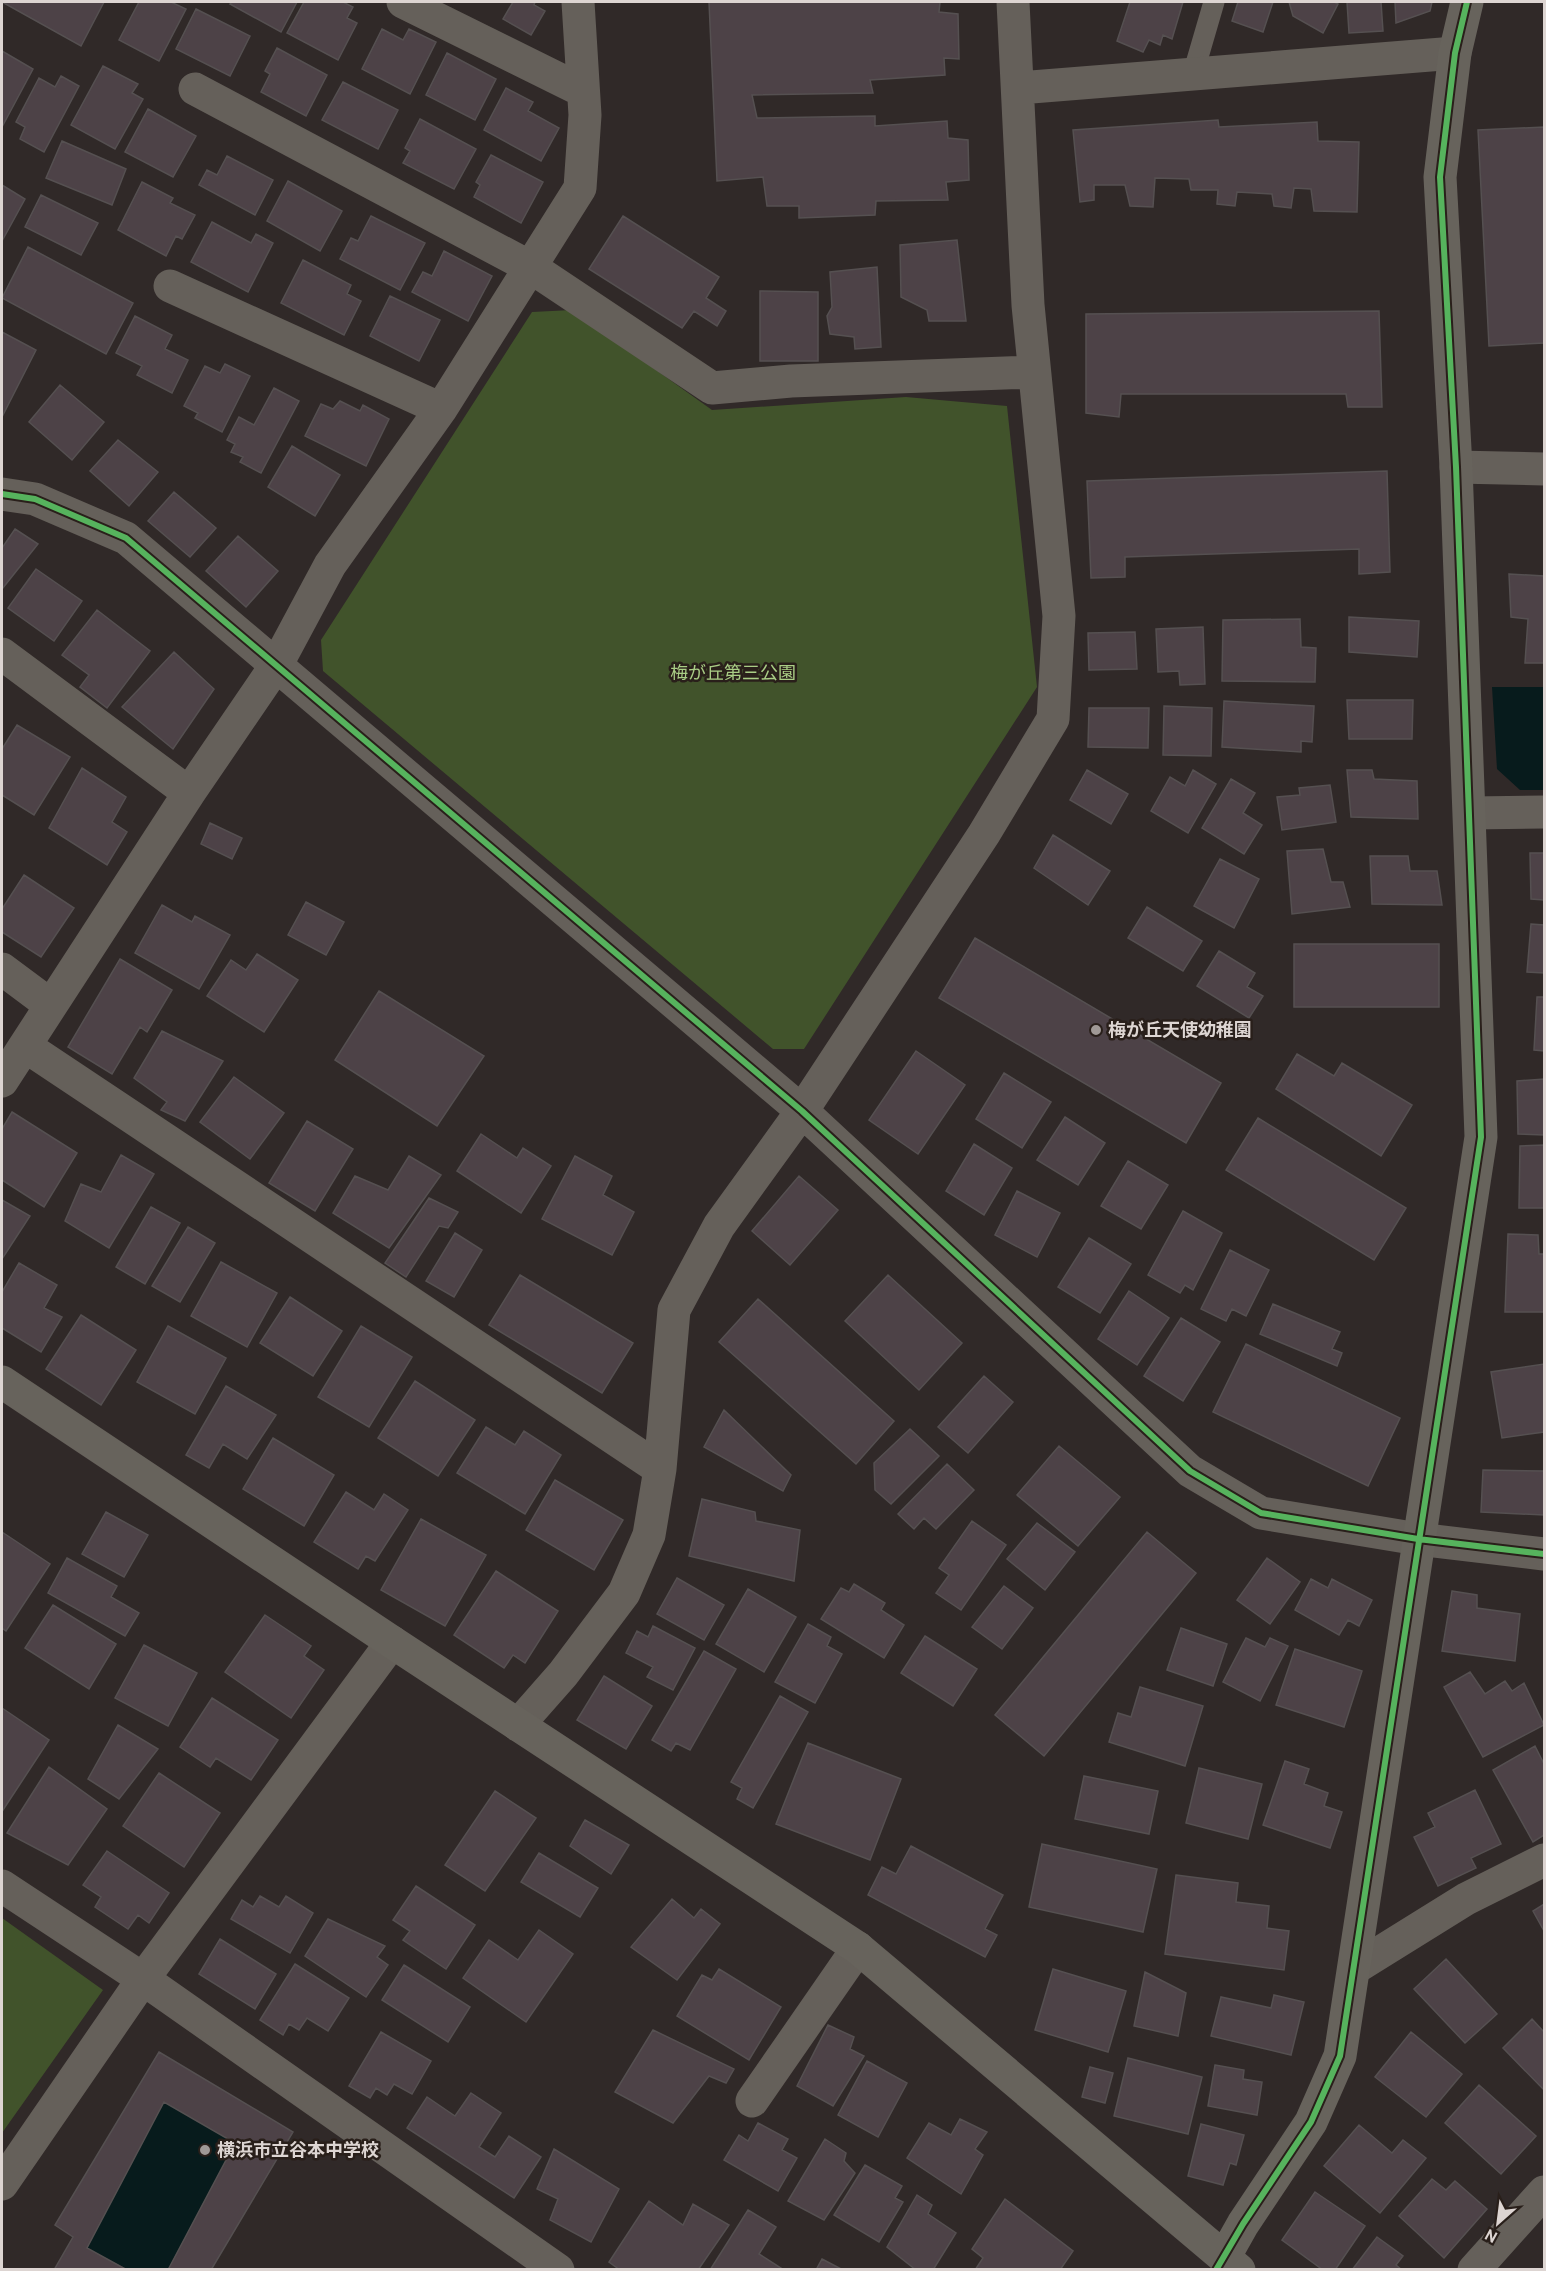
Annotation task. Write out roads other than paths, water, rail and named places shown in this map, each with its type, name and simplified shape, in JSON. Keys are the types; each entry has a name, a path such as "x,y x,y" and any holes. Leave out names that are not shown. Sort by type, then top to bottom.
{"street":[{"path":"403,2 584,92"},
{"path":"2,1081 49,1004 277,664 330,565 441,409 532,268 580,188 585,115 578,2"},
{"path":"518,1725 563,1674 624,1593 649,1535 660,1469 674,1310 719,1226 802,1111 984,834 1053,719 1059,616 1034,372 1013,2"},
{"path":"2,1382 858,1948 1227,2265 1243,2224 1311,2122 1340,2056 1481,1137 1471,813 1456,467 1440,177 1455,53 1467,2"},
{"path":"1019,88 1455,53"},
{"path":"195,89 532,268 712,388 791,381 1034,372"},
{"path":"171,286 441,409"},
{"path":"1456,467 1545,469"},
{"path":"2,494 35,499 126,538 802,1111 1190,1471 1262,1513 1418,1539 1545,1554"},
{"path":"2,654 189,794"},
{"path":"1471,813 1545,812"},
{"path":"2,969 49,1004"},
{"path":"25,1046 660,1469"},
{"path":"2,2184 143,1979 392,1642"},
{"path":"1355,1968 1466,1899 1545,1860"},
{"path":"2,1886 143,1979 558,2270"},
{"path":"752,2101 858,1948"},
{"path":"1474,2270 1545,2192"}],"lane":[{"path":"1192,74 1214,2"}],"place":[{"name":"梅が丘天使幼稚園","path":"1096,1030"},
{"name":"横浜市立谷本中学校","path":"205,2150"}],"park label":[{"name":"梅が丘第三公園","path":"733,673"}]}
